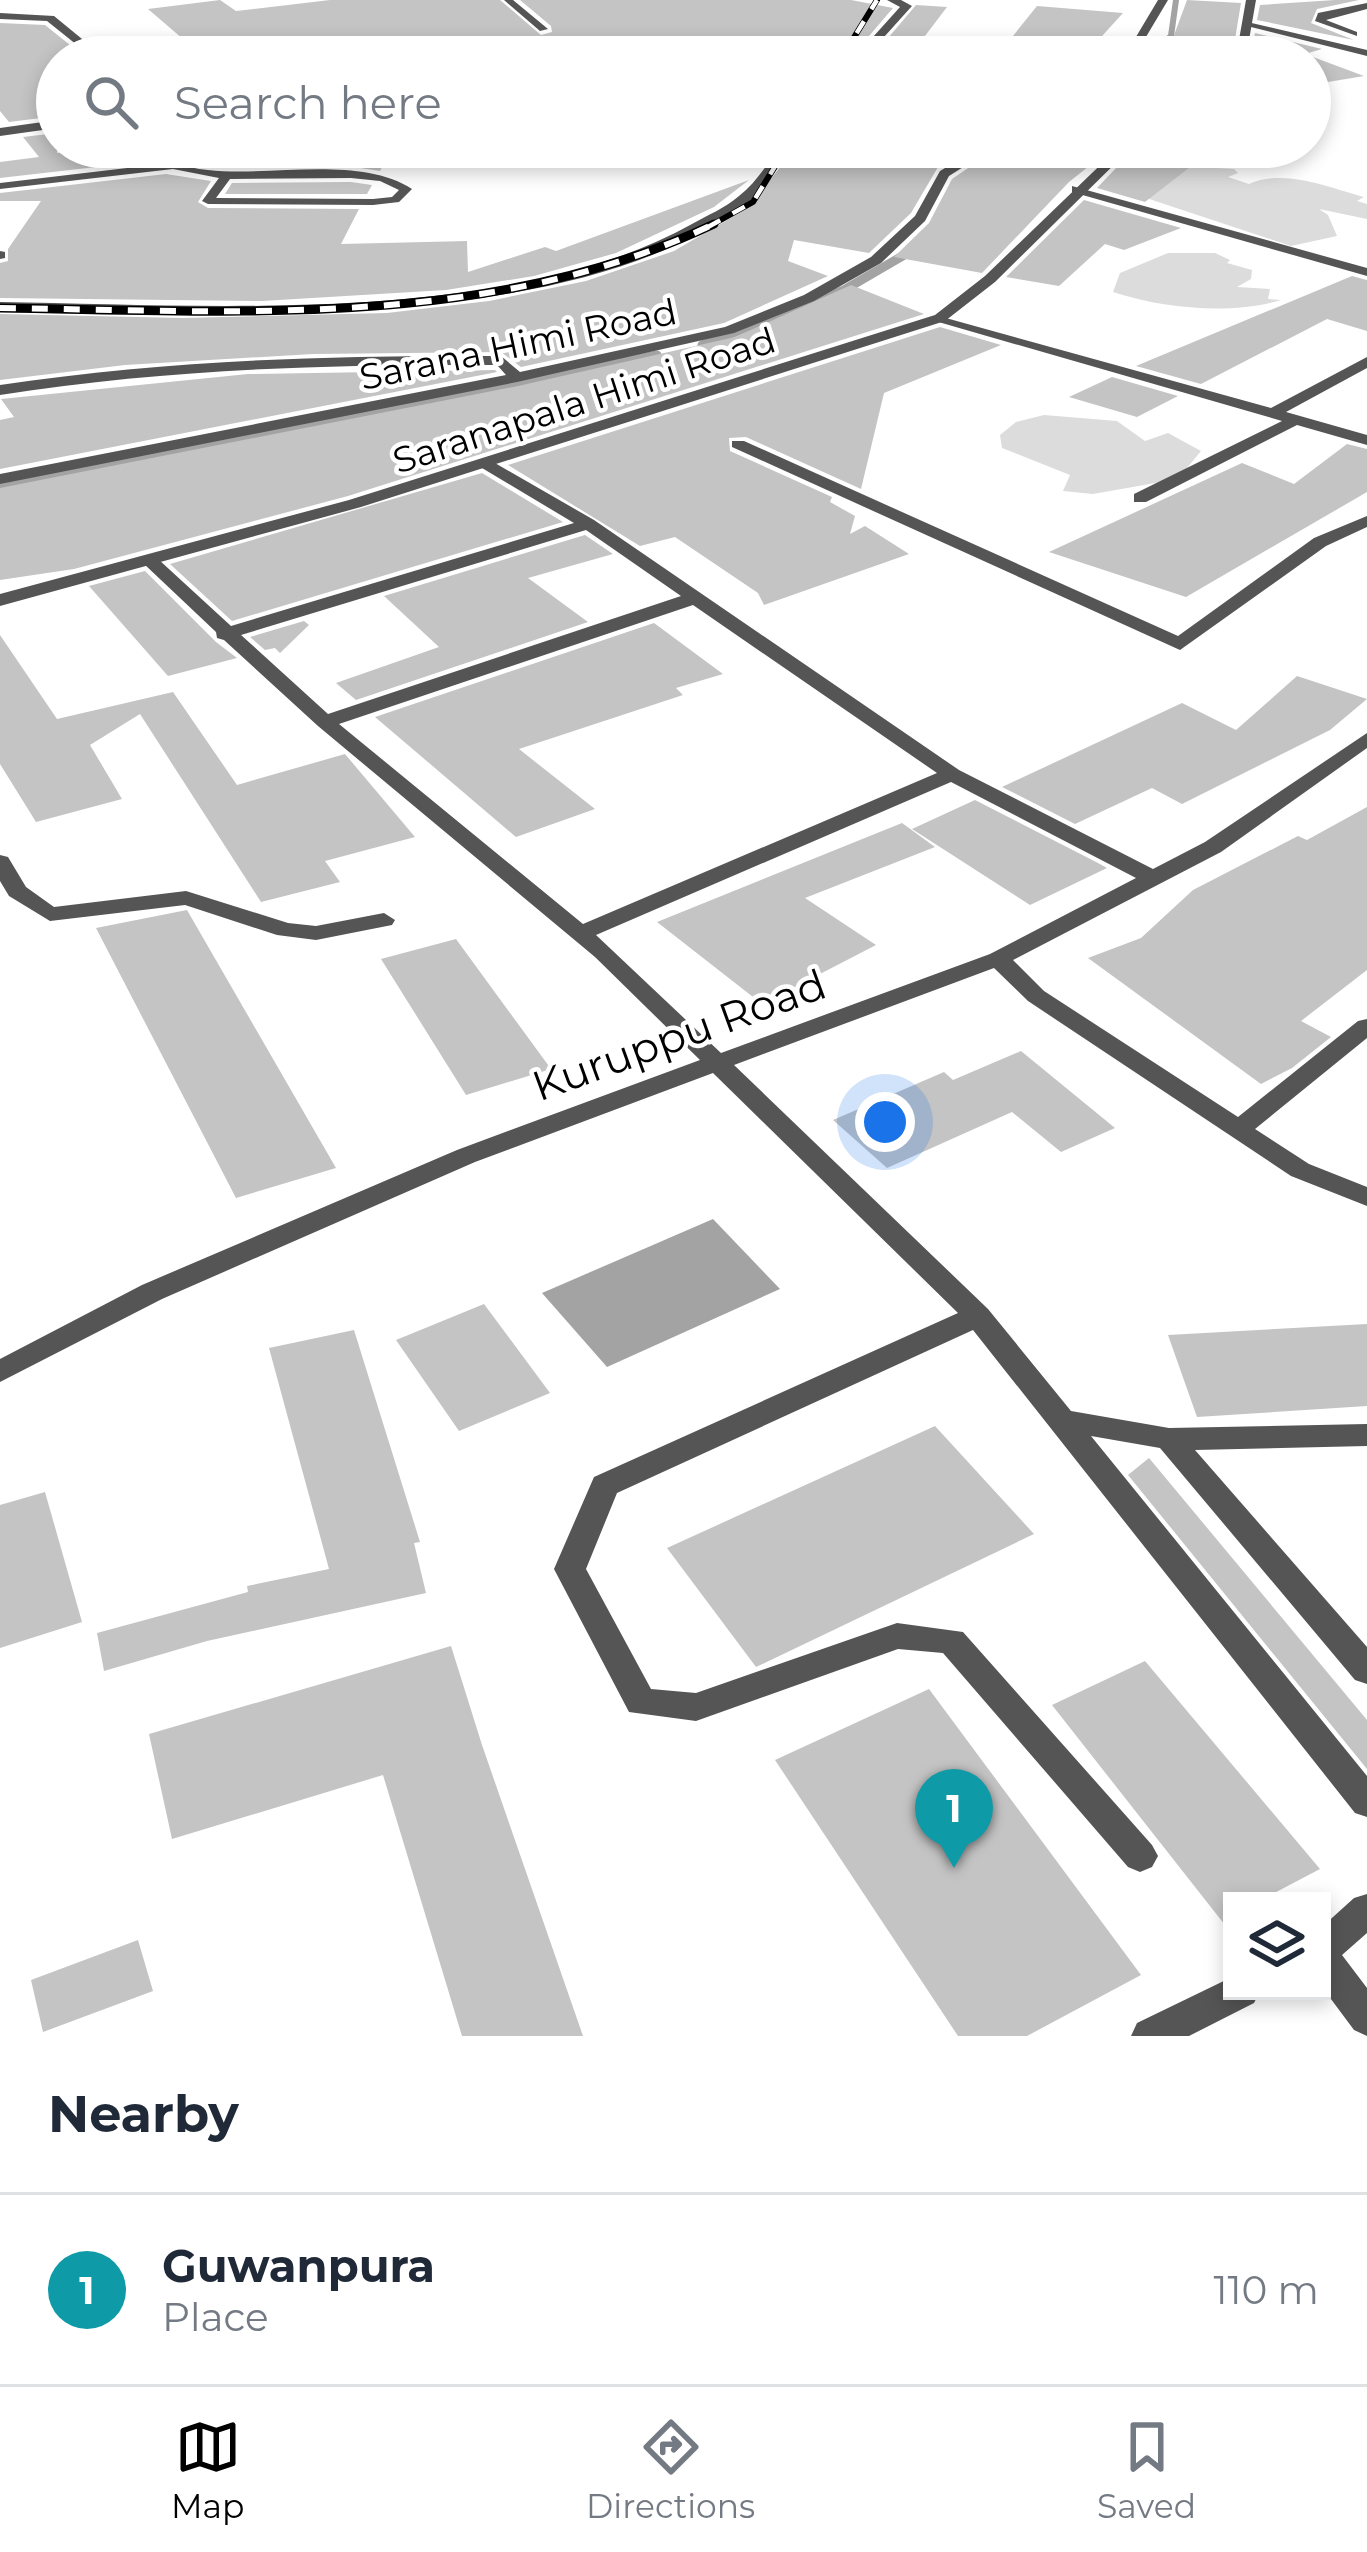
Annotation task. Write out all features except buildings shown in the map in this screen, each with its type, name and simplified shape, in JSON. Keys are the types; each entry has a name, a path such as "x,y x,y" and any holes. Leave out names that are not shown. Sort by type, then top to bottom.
{"street":[{"path":"879,36 907,6 892,0"},
{"path":"1142,36 1163,0"},
{"path":"1245,36 1251,0"},
{"path":"1367,6 1322,15 1320,21 1367,40"},
{"path":"0,16 50,18 73,36"},
{"path":"1247,23 1301,36"},
{"path":"1331,43 1367,52"},
{"path":"0,131 36,127"},
{"path":"0,306 371,302 583,273 684,238 744,200 769,168"},
{"name":"Sarana Himi Road","path":"0,479 729,330 808,298 876,260 920,218 944,174 954,168"},
{"name":"Saranapala Himi Road","path":"0,600 152,563 488,464 940,318 984,288 1100,168"},
{"path":"1077,189 1367,272"},
{"path":"940,318 1367,440"},
{"path":"0,390 103,372 331,360 501,361 517,377"},
{"path":"1274,412 1367,362"},
{"path":"1140,498 1297,418"},
{"path":"738,444 1180,644 1320,542 1367,521"},
{"path":"488,464 588,524 952,774 1153,878"},
{"path":"224,634 588,524"},
{"path":"152,563 224,634 580,933 721,1061 978,1316 1367,1802"},
{"path":"325,722 695,598"},
{"name":"Kuruppu Road","path":"0,1372 152,1292 445,1165 998,958 1214,847 1367,739"},
{"path":"580,933 952,774"},
{"path":"0,862 17,891 50,914 186,898 285,930 316,933 384,920"},
{"path":"998,958 1036,996 1238,1130 1300,1170 1367,1197"},
{"path":"1238,1130 1367,1027"},
{"path":"978,1316 605,1485 570,1569 641,1702 696,1707 897,1636 952,1641 1140,1856"},
{"path":"1065,1420 1169,1438 1367,1435"},
{"path":"1169,1438 1367,1670"},
{"path":"1331,1944 1367,1910"},
{"path":"1331,1966 1367,2018"},
{"path":"1150,2036 1223,2000"}],"lane":[{"path":"508,0 544,29"},
{"path":"0,186 154,168"},
{"path":"183,168 227,175 362,177 406,189 395,200 373,202 208,201 227,175"}],"shaded area":[{"path":"1160,168 1234,169 1238,173 1228,177 1249,184 1292,179 1364,197 1357,201 1367,204 1367,219 1319,209 1328,215 1337,236 1291,246 1113,187"},
{"path":"1168,253 1215,253 1230,260 1227,263 1252,270 1251,279 1237,287 1270,289 1268,299 1281,300 1200,308 1113,292 1120,273"},
{"path":"1044,415 1117,421 1145,441 1168,433 1201,451 1178,479 1093,494 1063,491 1070,475 1002,448 1000,435 1016,422"},
{"path":"713,1219 780,1289 607,1367 542,1293"}],"waterway":[{"path":"1171,36 1176,0"},
{"path":"702,345 844,290 911,251"},
{"path":"0,485 657,355"}],"railway":[{"path":"855,36 877,0"},
{"path":"712,225 753,202 774,168"},
{"path":"0,308 273,311 454,298 542,282 629,258 712,225"},
{"path":"708,227 712,225"}],"place":[{"name":"Guwanpura","path":"954,1868"}]}
